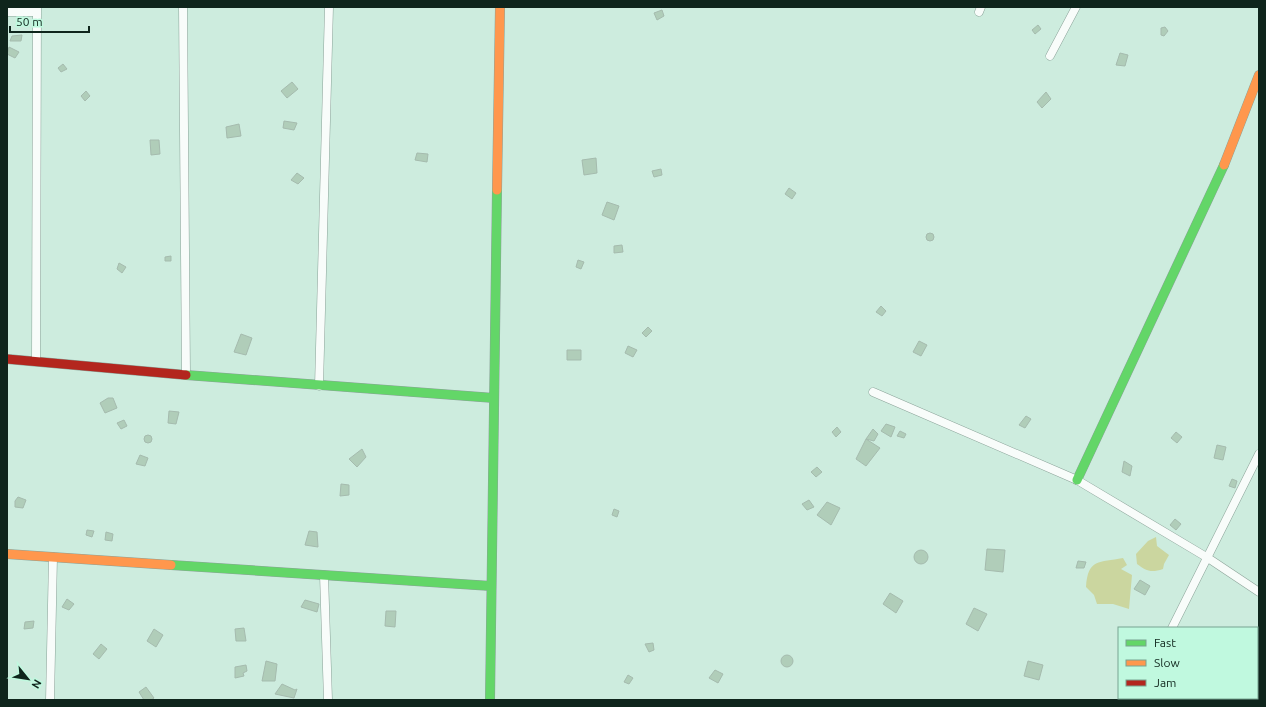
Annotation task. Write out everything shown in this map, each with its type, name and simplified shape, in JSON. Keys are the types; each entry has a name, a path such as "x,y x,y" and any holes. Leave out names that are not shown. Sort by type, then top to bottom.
{"street":[{"path":"183,7 186,375"},
{"path":"319,386 328,7"},
{"path":"490,700 500,7"},
{"path":"1050,56 1076,7"},
{"path":"7,12 37,9 36,360"},
{"path":"1077,480 1228,156 1259,75"},
{"path":"7,358 319,386 494,398"},
{"path":"873,392 1077,480 1208,558 1259,592"},
{"path":"1173,627 1259,454"},
{"path":"7,554 491,586"},
{"path":"50,700 53,557"},
{"path":"324,575 328,700"}],"green space":[{"path":"1156,537 1157,546 1169,555 1163,569 1149,571 1137,564 1136,554 1148,541"},
{"path":"1123,558 1127,565 1121,569 1132,575 1129,609 1113,604 1097,604 1094,595 1086,587 1089,571 1092,566 1101,562"}],"building":[{"path":"662,10 664,16 657,20 654,13"},
{"path":"1038,25 1041,29 1035,34 1032,30"},
{"path":"1165,27 1168,31 1164,36 1161,35 1161,28"},
{"path":"22,35 21,41 10,41 12,36"},
{"path":"9,47 19,52 15,58 7,54"},
{"path":"1120,53 1128,55 1125,66 1116,65"},
{"path":"63,64 67,69 61,72 58,68"},
{"path":"292,82 298,89 287,98 281,91"},
{"path":"86,91 90,96 85,101 81,96"},
{"path":"1046,92 1051,99 1042,108 1037,102"},
{"path":"284,121 297,123 294,130 283,128"},
{"path":"239,124 241,136 227,138 226,127"},
{"path":"150,140 159,140 160,154 151,155"},
{"path":"417,153 428,154 427,162 415,160"},
{"path":"596,158 597,173 584,175 582,160"},
{"path":"661,169 662,175 654,177 652,171"},
{"path":"297,173 304,178 298,184 291,180"},
{"path":"789,188 796,193 792,199 785,194"},
{"path":"607,202 619,206 614,220 602,215"},
{"path":"928,233 932,233 934,237 932,241 928,241 926,239 926,235"},
{"path":"622,245 623,252 614,253 614,246"},
{"path":"171,256 171,261 165,261 165,257"},
{"path":"578,260 584,262 581,269 576,267"},
{"path":"119,263 126,267 122,273 117,269"},
{"path":"881,306 886,311 882,316 876,312"},
{"path":"648,327 652,331 646,337 642,333"},
{"path":"241,334 252,338 246,355 234,352"},
{"path":"919,341 927,345 921,356 913,352"},
{"path":"628,346 637,350 633,357 625,353"},
{"path":"567,350 581,350 581,360 567,360"},
{"path":"108,398 113,398 117,408 105,413 100,403"},
{"path":"169,411 179,412 176,424 168,423"},
{"path":"1026,416 1031,419 1025,428 1019,425"},
{"path":"124,420 127,426 121,429 117,423"},
{"path":"886,424 895,427 891,437 881,431"},
{"path":"837,427 841,432 836,437 832,432"},
{"path":"873,429 878,434 874,441 866,439"},
{"path":"900,431 906,434 904,438 897,436"},
{"path":"1176,432 1182,437 1177,443 1171,438"},
{"path":"148,435 151,436 151,442 148,443 145,442 144,439 145,436"},
{"path":"866,439 880,448 866,466 856,459"},
{"path":"1217,445 1226,447 1223,460 1214,458"},
{"path":"362,449 366,457 357,467 349,459"},
{"path":"140,455 148,458 145,466 136,464"},
{"path":"1124,461 1132,466 1130,476 1122,472"},
{"path":"817,467 822,472 816,477 811,472"},
{"path":"1232,479 1237,481 1235,488 1229,486"},
{"path":"341,484 349,485 349,495 340,496"},
{"path":"18,497 26,500 23,508 15,507 15,501"},
{"path":"809,500 814,507 807,510 802,504"},
{"path":"827,502 840,508 831,525 817,515"},
{"path":"614,509 619,511 617,517 612,515"},
{"path":"1175,519 1181,524 1176,530 1170,525"},
{"path":"87,530 94,531 92,537 86,535"},
{"path":"309,531 317,532 318,547 305,545"},
{"path":"106,532 113,534 112,541 105,540"},
{"path":"987,549 1005,550 1003,572 985,570"},
{"path":"918,550 924,550 928,554 928,560 924,564 918,564 914,560 914,554"},
{"path":"1078,561 1086,562 1084,568 1076,568"},
{"path":"1140,580 1150,586 1145,595 1134,589"},
{"path":"890,593 903,601 896,613 883,604"},
{"path":"67,599 74,604 69,610 62,607"},
{"path":"305,600 319,604 317,612 301,607"},
{"path":"974,608 987,614 978,631 966,624"},
{"path":"386,611 396,611 395,627 385,626"},
{"path":"34,621 33,628 24,629 25,622"},
{"path":"244,628 246,641 236,641 235,629"},
{"path":"154,629 163,635 156,647 147,641"},
{"path":"653,643 654,650 649,652 645,644"},
{"path":"101,644 107,649 99,659 93,654"},
{"path":"789,655 792,656 792,666 785,667 782,666 781,659 782,656"},
{"path":"266,661 277,664 275,681 262,681"},
{"path":"1028,661 1043,665 1039,680 1024,676"},
{"path":"246,665 247,671 243,673 244,676 235,678 235,667"},
{"path":"715,670 723,674 718,683 709,678"},
{"path":"628,675 633,678 629,684 624,682"},
{"path":"282,684 295,690 297,689 294,698 275,694"},
{"path":"146,687 154,698 151,700 144,700 139,692"}],"traffic: fast":[{"path":"1077,480 1224,165"},
{"path":"490,700 497,190"},
{"path":"186,375 494,398"},
{"path":"171,565 491,586"}],"traffic: slow":[{"path":"497,190 500,7"},
{"path":"1224,165 1259,75"},
{"path":"7,554 171,565"}],"traffic: jam":[{"path":"7,359 186,375"}]}
